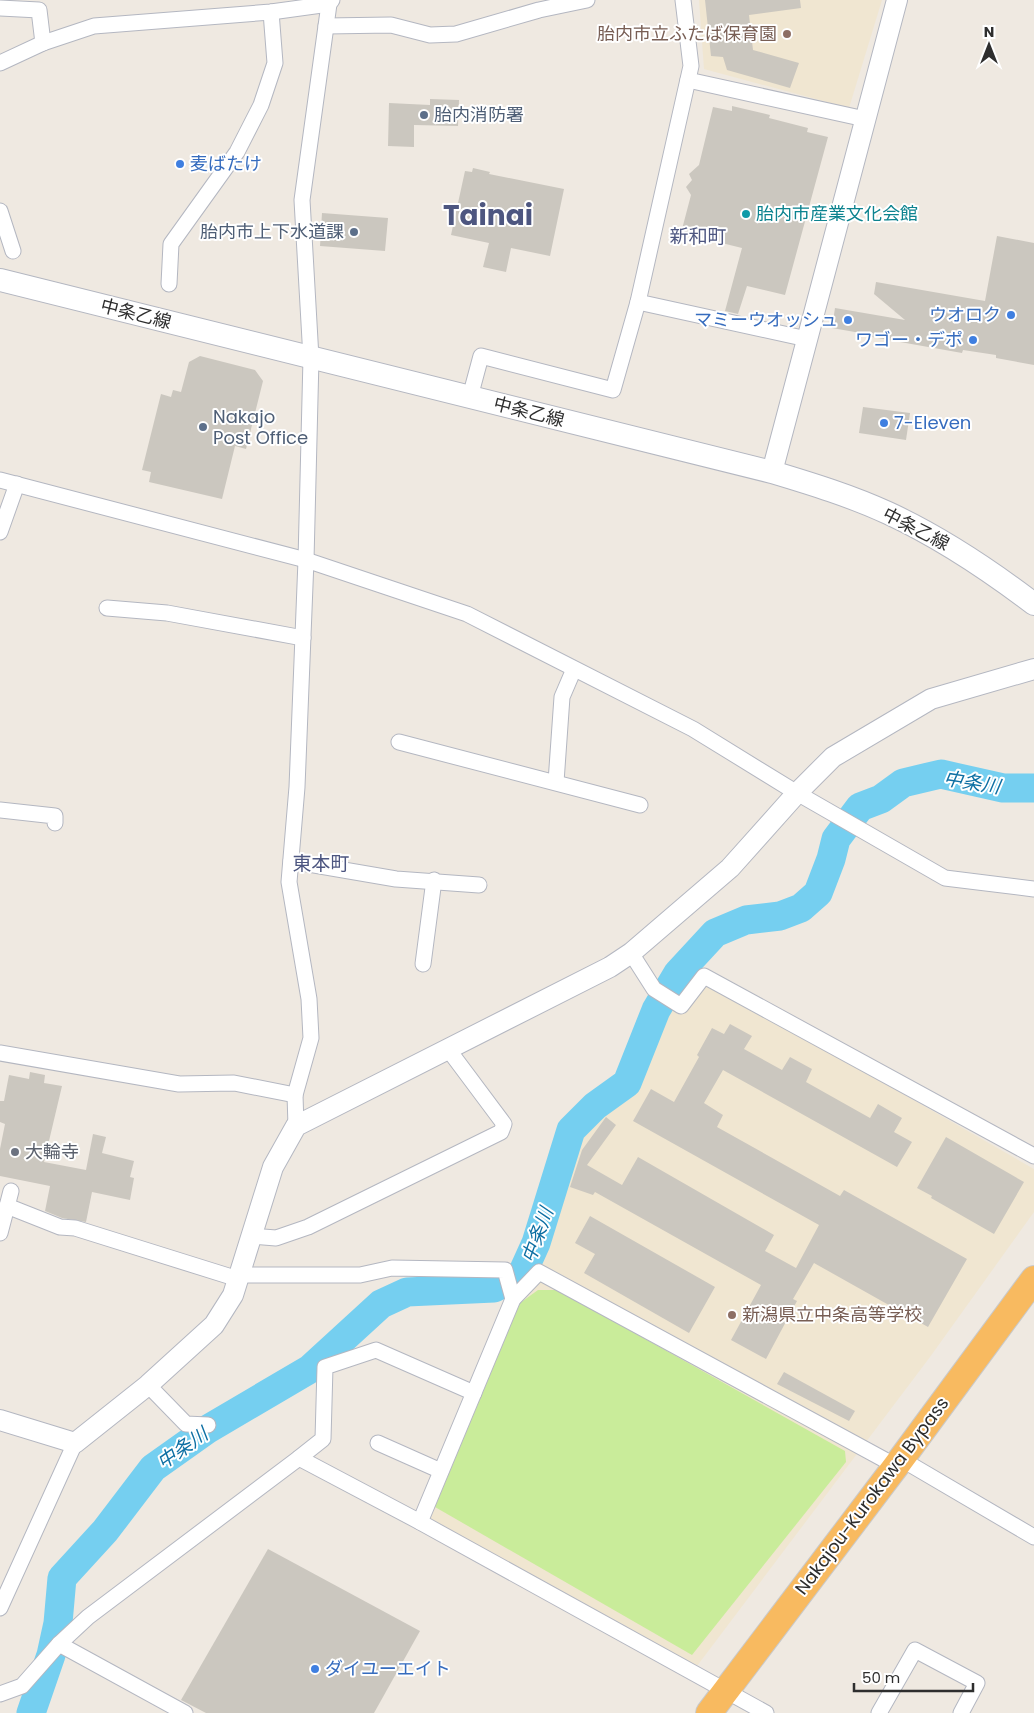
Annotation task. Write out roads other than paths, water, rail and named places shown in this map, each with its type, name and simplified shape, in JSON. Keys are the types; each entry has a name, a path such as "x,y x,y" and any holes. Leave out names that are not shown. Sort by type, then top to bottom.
{"highway":[{"name":"Nakajou-Kurokawa Bypass","path":"709,1713 899,1462 1034,1279"}],"main road":[{"name":"中条乙線","path":"0,280 772,472 832,491 888,514 941,540 993,573 1034,604"}],"street":[{"path":"326,26 391,25 430,35 456,34 539,10 587,0"},
{"path":"470,397 481,356 613,390 638,302 691,66 683,0"},
{"path":"772,472 897,0"},
{"path":"0,63 43,43 94,26 272,12 330,2 302,200 311,358 298,787 289,882 309,999 311,1038 295,1095 296,1126 273,1167 233,1295 214,1325 148,1385 75,1443 0,1608"},
{"path":"0,8 39,10 43,43"},
{"path":"169,284 171,244 237,152 261,105 275,63 272,12"},
{"path":"688,80 865,119"},
{"path":"0,211 13,251"},
{"path":"638,302 807,339"},
{"path":"0,480 306,560 467,614 693,729 797,793 945,878 1034,889"},
{"path":"0,532 17,484"},
{"path":"107,608 168,613 303,638"},
{"path":"556,782 562,697 574,669"},
{"path":"296,1126 610,967 631,953 730,868 797,793 833,757 931,699 1034,669"},
{"path":"400,742 640,805"},
{"path":"0,810 55,816 55,823"},
{"path":"291,861 396,879 434,880 479,885"},
{"path":"423,964 434,880"},
{"path":"631,953 654,989 681,1006 704,976 1034,1156"},
{"path":"252,1236 276,1238 308,1227 501,1132 504,1124 448,1049"},
{"path":"0,1053 179,1084 234,1083 295,1095"},
{"path":"0,1233 11,1191"},
{"path":"7,1206 60,1227 75,1228 239,1277 360,1275 392,1268 505,1270 514,1299"},
{"path":"420,1522 514,1299 539,1272 899,1462 1034,1537"},
{"path":"0,1694 22,1686 59,1644 88,1617 323,1439 325,1367 376,1350 474,1393"},
{"path":"148,1385 186,1424 208,1425"},
{"path":"0,1420 75,1443"},
{"path":"378,1443 442,1471"},
{"path":"299,1458 420,1522 766,1713"},
{"path":"59,1644 185,1713"},
{"path":"879,1713 915,1650 977,1683 961,1713"}],"waterway":[{"name":"中条川","path":"31,1713 51,1655 58,1623 62,1578 105,1531 153,1468 208,1429 310,1369 381,1304 407,1292 494,1288 522,1274 536,1243 571,1130 595,1106 627,1083 656,1010 678,973 715,933 746,920 780,916 801,908 818,893 831,859 836,839 860,807 881,799 903,783 941,774 1003,788 1034,788"}],"place":[{"name":"胎内市立ふたば保育園","path":"787,34"},
{"name":"胎内消防署","path":"424,115"},
{"name":"麦ばたけ","path":"180,164"},
{"name":"胎内市産業文化会館","path":"746,214"},
{"name":"胎内市上下水道課","path":"354,232"},
{"name":"ウオロク","path":"1011,315"},
{"name":"マミーウオッシュ","path":"848,320"},
{"name":"ワゴー・デポ","path":"973,340"},
{"name":"7-Eleven","path":"884,423"},
{"name":"Nakajo Post Office","path":"203,427"},
{"name":"大輪寺","path":"15,1152"},
{"name":"新潟県立中条高等学校","path":"732,1315"},
{"name":"ダイユーエイト","path":"315,1669"}],"district":[{"name":"Tainai","path":"488,215"},
{"name":"新和町","path":"698,236"},
{"name":"東本町","path":"321,863"}]}
